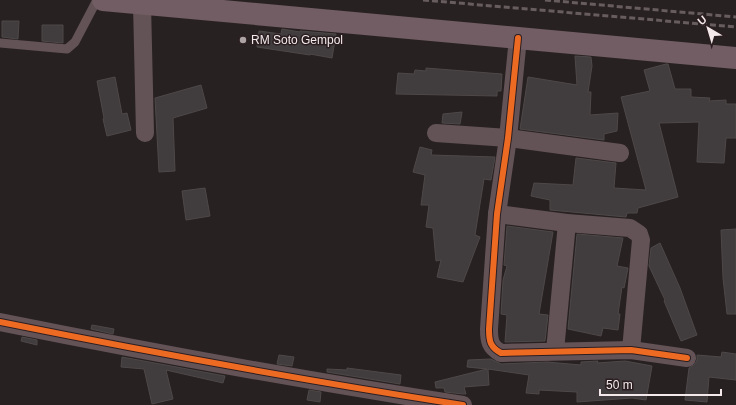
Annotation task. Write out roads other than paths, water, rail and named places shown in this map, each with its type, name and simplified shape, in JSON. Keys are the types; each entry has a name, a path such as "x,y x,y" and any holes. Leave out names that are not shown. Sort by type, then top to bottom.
{"main road":[{"path":"103,0 736,58"}],"street":[{"path":"142,4 145,132"},
{"path":"518,38 508,138 496,214 489,342 495,349 501,352 631,350 687,358"},
{"path":"436,133 508,138 620,153"},
{"path":"496,214 566,223 630,228 639,234 641,240 631,350"},
{"path":"554,351 566,223"},
{"path":"0,322 352,388 463,405"}],"lane":[{"path":"0,43 67,49 75,42 97,0"}],"railway":[{"path":"423,0 736,27"},
{"path":"545,0 736,17"}],"place":[{"name":"RM Soto Gempol","path":"243,40"}]}
